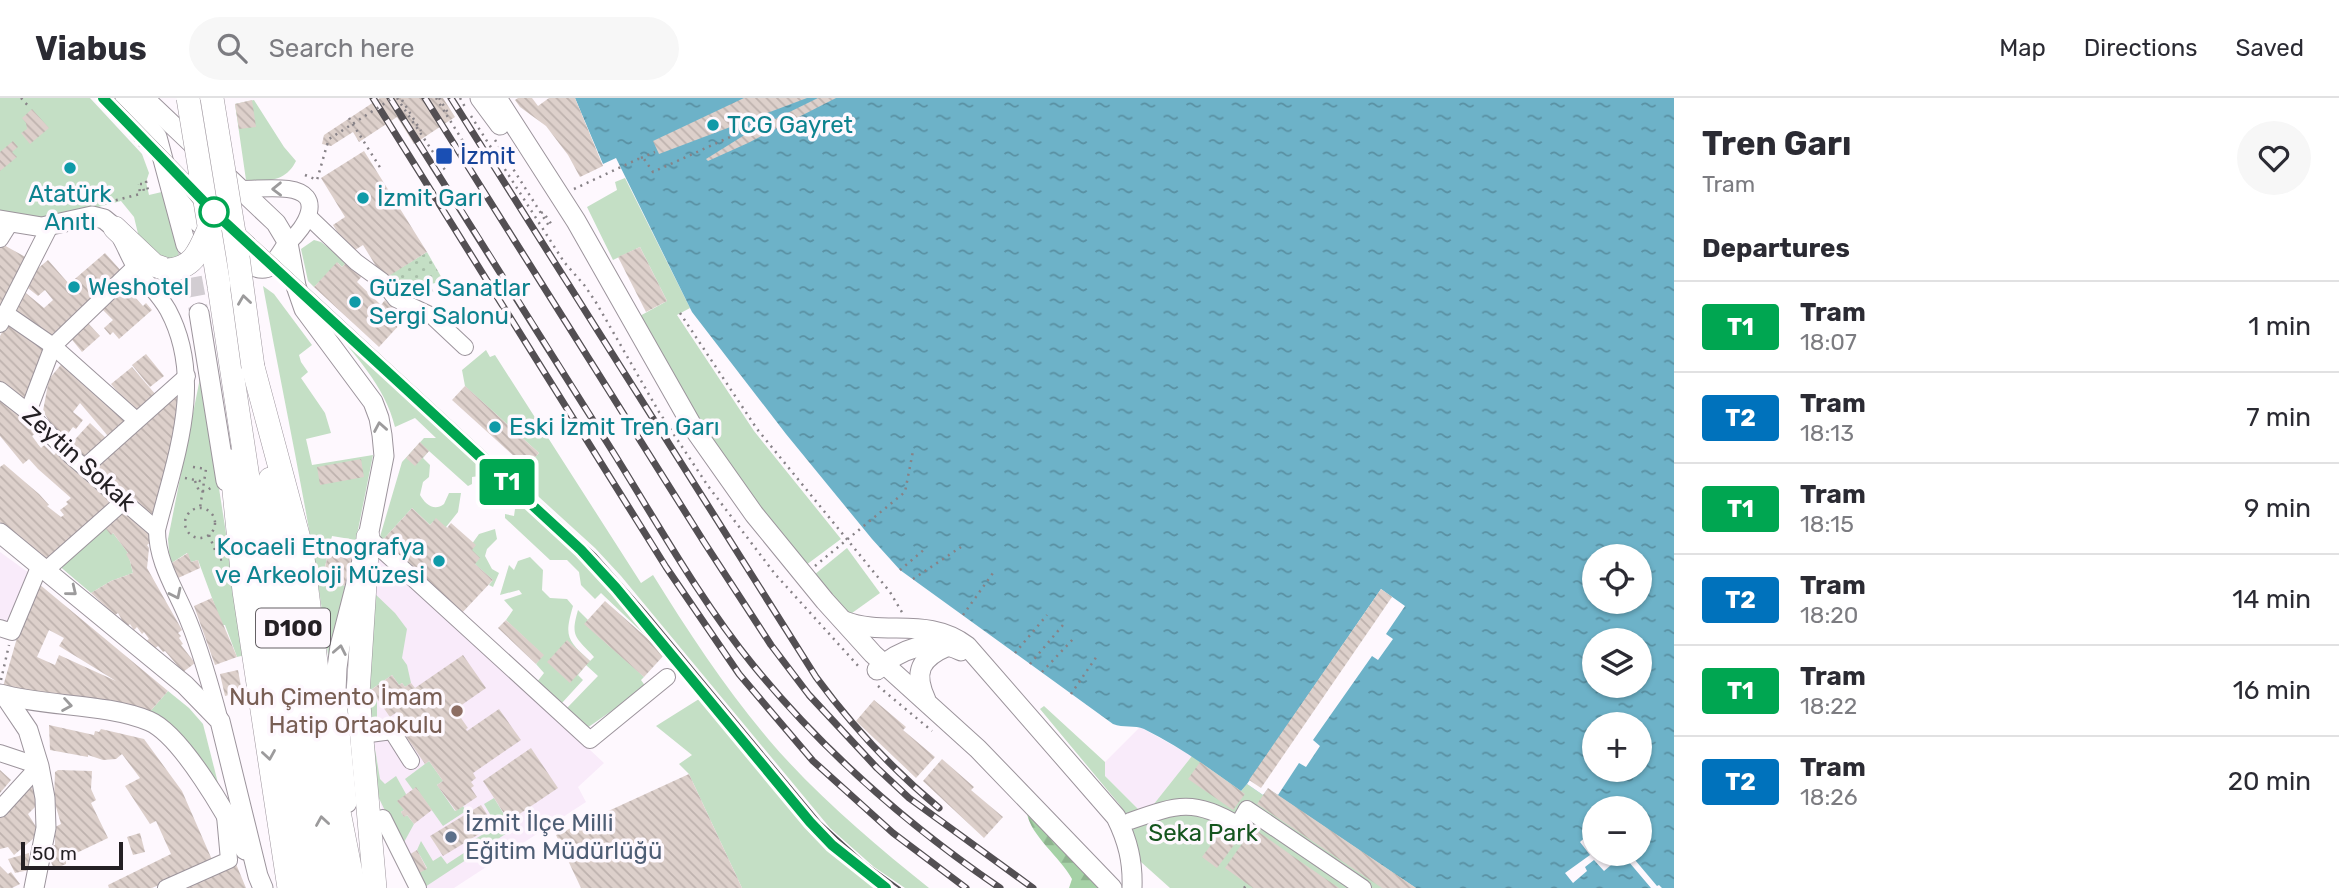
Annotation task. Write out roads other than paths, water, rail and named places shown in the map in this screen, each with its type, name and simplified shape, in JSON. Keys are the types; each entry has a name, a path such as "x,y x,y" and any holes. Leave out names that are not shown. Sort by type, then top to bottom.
{"highway":[{"path":"188,98 208,231 235,368 244,591 289,888"},
{"name":"D100","path":"212,98 238,257 235,368 310,888"},
{"path":"115,228 147,260 161,269 168,270 182,268 191,262 199,253 208,231"},
{"path":"235,368 302,550 327,751 355,888"},
{"name":"D100","path":"235,368 332,888"},
{"path":"368,537 358,694 375,888"}],"main road":[{"path":"125,98 157,137 186,245"},
{"path":"144,98 276,223 288,243 296,286 304,309 312,323 361,383 379,418 384,456 368,537 340,646 336,691 355,888"},
{"path":"496,98 559,195 700,439 754,514 843,621 870,661 926,701 993,764 1112,888"},
{"path":"474,104 573,241 699,461 760,542 815,607 870,661 961,748 1033,806"},
{"path":"172,191 191,216 256,268 268,268 288,243"},
{"path":"3,227 51,226 92,216 104,219 115,228"},
{"path":"199,313 244,591"},
{"path":"0,533 185,685 220,721 261,882"},
{"path":"843,621 869,627 906,622 941,631 960,640 977,656 1116,817 1130,854 1132,888"},
{"path":"870,661 906,622"},
{"path":"870,661 923,645 948,646 959,650 998,681"},
{"path":"926,701 920,687 921,667 928,657 948,646"},
{"path":"2,691 122,714 148,721 167,734 180,748 224,814 261,882"},
{"path":"2,691 28,730 39,766 46,805 46,828 34,888"}],"street":[{"path":"242,189 295,191 304,197 309,217 303,229 288,243"},
{"path":"309,217 356,262 382,281 396,299 432,316 465,347"},
{"path":"51,226 3,319 53,346 136,420"},
{"path":"115,228 135,267 172,318 180,339 187,376 186,407 157,530 157,544 201,652 220,721"},
{"path":"28,412 53,346 135,267"},
{"path":"85,467 187,376"},
{"name":"Zeytin Sokak","path":"0,390 28,412 53,439 157,530"},
{"path":"6,630 43,568 124,501"},
{"path":"368,537 590,740 667,677"},
{"path":"362,735 392,731 411,761"},
{"path":"0,753 39,766 0,810"},
{"path":"1130,821 1171,808 1197,806 1217,812 1238,825 1247,809 1363,888"},
{"path":"166,888 229,860 224,814"},
{"path":"383,818 418,888"}],"water":[{"path":"575,98 1674,98 1674,888 1416,888 1268,789 1263,795 1247,784 1241,791 1157,736 1140,728 1113,724 900,570 872,539 786,434 692,312 616,158 603,164"}],"tunnel":[{"path":"187,249 199,313"}],"tram line":[{"name":"T1","path":"103,98 216,214 581,550 616,588 810,822 832,845 886,888"},
{"path":"113,98 219,207 595,554 820,822 864,862 900,888"}],"railway":[{"path":"373,98 666,567 739,674 813,761 893,833 966,888"},
{"path":"390,98 680,561 753,665 809,728 868,786 932,839 1000,888"},
{"path":"425,98 704,542 771,645 809,695 909,798 1033,888"},
{"path":"451,98 816,677 873,746 939,808"}],"place":[{"name":"TCG Gayret","path":"713,125"},
{"name":"İzmit","path":"444,156"},
{"name":"Atatürk Anıtı","path":"70,168"},
{"name":"İzmit Garı","path":"363,198"},
{"name":"Weshotel","path":"74,287"},
{"name":"Güzel Sanatlar Sergi Salonu","path":"355,302"},
{"name":"Eski İzmit Tren Garı","path":"495,427"},
{"name":"Kocaeli Etnografya ve Arkeoloji Müzesi","path":"439,561"},
{"name":"Nuh Çimento İmam Hatip Ortaokulu","path":"457,711"},
{"name":"İzmit İlçe Milli Eğitim Müdürlüğü","path":"451,837"}],"park label":[{"name":"Seka Park","path":"1203,833"}]}
